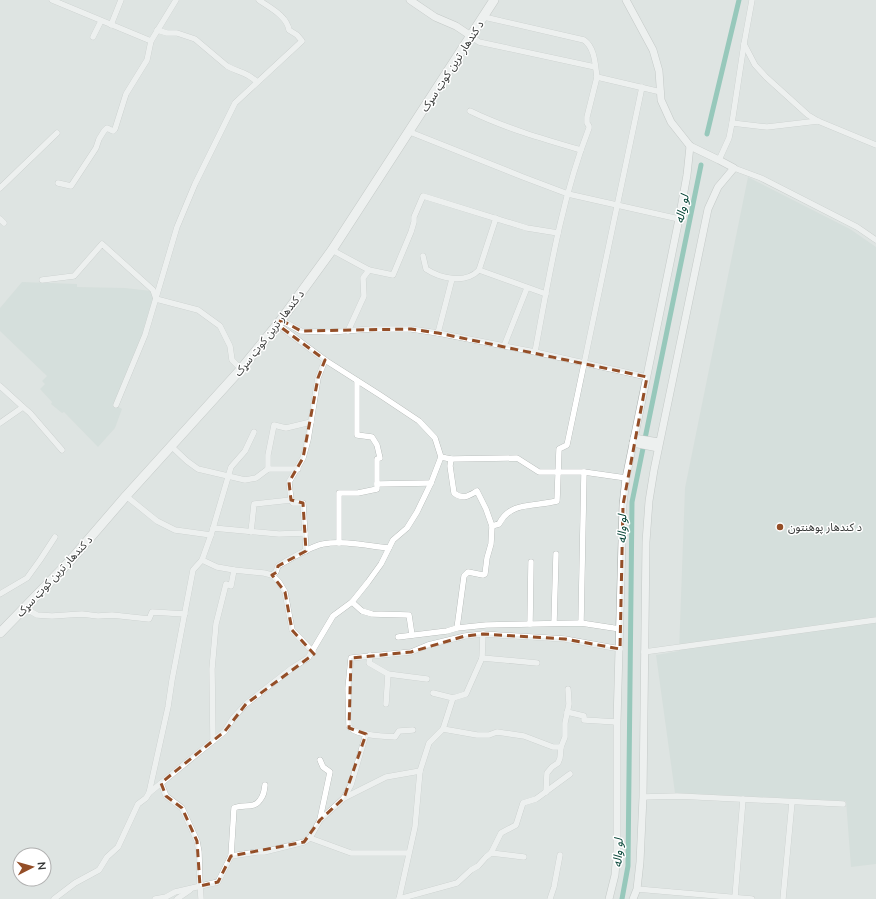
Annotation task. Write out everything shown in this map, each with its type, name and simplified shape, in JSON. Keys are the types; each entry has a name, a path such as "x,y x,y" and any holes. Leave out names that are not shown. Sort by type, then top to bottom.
{"main road":[{"name":"د کندهار ترين کوټ سړک","path":"0,633 70,562 126,496 241,370 280,323 332,250 410,132 494,0"}],"street":[{"path":"52,0 151,41"},
{"path":"110,25 121,0"},
{"path":"58,182 71,186 96,148 104,131 107,128 113,131 126,94 147,60 151,41 176,0"},
{"path":"116,405 145,336 177,227 195,184 234,103 302,41 297,35 289,30 288,24 283,18 259,0"},
{"path":"410,0 435,17 456,26 479,42 595,67"},
{"path":"626,0 654,50 659,71 661,100 671,122 690,146 734,168 761,178 856,227 876,240"},
{"path":"719,160 732,123 752,0"},
{"path":"484,17 584,40 589,44 594,57 597,77 587,117 587,123 590,126 581,150 558,234 534,352"},
{"path":"93,37 101,21"},
{"path":"157,30 167,33 177,33 195,39 227,66 246,73 257,82"},
{"path":"744,44 755,65 808,115 818,121 876,145"},
{"path":"597,77 661,92"},
{"path":"492,526 499,524 502,516 515,508 528,504 545,504 557,501 559,449 567,445 642,87"},
{"path":"470,111 488,120 525,134 581,150"},
{"path":"732,123 767,127 818,121"},
{"path":"410,132 568,194 679,219"},
{"path":"0,188 57,133"},
{"path":"609,899 615,875 617,851 617,722 623,505 626,478 679,219 687,175 690,146"},
{"path":"633,899 640,862 643,797 644,652 648,508 659,445 708,210 718,187 734,168"},
{"path":"332,250 369,270 393,275 411,232 414,217 423,196 527,228 558,234"},
{"path":"424,256 426,269 430,272 452,279 474,276 479,270 496,218"},
{"path":"42,280 74,276 102,244 153,290 156,299"},
{"path":"348,331 364,296 363,278 369,270"},
{"path":"479,270 546,294"},
{"path":"438,333 452,279"},
{"path":"504,346 527,288"},
{"path":"156,299 198,310 220,326 230,346 232,360 241,370"},
{"path":"280,323 301,331 348,331 372,329 411,330 438,333 534,352 647,378"},
{"path":"54,899 75,883 99,870 108,857 118,847 138,804 146,798 149,793 225,731 233,718 246,704 287,672 308,658 313,652 333,616 352,602 381,564 393,540 406,528 417,512 431,483 441,457 435,438 419,422 325,360 280,323"},
{"path":"291,500 289,482 298,469 303,458 311,422 318,378 325,360"},
{"path":"339,543 339,493 358,493 377,489 377,459 380,458 378,445 372,437 358,435 357,380"},
{"path":"0,386 22,408 30,413 62,450"},
{"path":"0,423 22,408"},
{"path":"268,469 268,455 274,425 286,428 311,422"},
{"path":"149,793 168,707 193,570 202,560 231,467 245,451 254,432"},
{"path":"634,440 659,445"},
{"path":"171,446 198,469 245,480 256,478 268,469 298,469"},
{"path":"441,457 451,459 516,458 539,472 584,472 626,478"},
{"path":"451,459 450,466 454,494 459,497 466,497 477,491 492,526 491,544 485,574 483,576 468,572 464,576 457,628"},
{"path":"581,623 584,472"},
{"path":"377,484 431,483"},
{"path":"126,496 157,521 175,530 211,535"},
{"path":"251,532 254,504 291,500 293,503 303,502 306,551"},
{"path":"213,528 279,534 305,533"},
{"path":"0,594 27,578 55,537"},
{"path":"274,574 278,566 322,544 339,543 389,548"},
{"path":"554,623 556,554"},
{"path":"202,560 217,567 274,574"},
{"path":"530,562 530,624"},
{"path":"213,741 212,669 216,624 226,584 231,586 234,570"},
{"path":"274,574 285,592 292,630 313,652"},
{"path":"352,602 362,611 372,614 409,614 412,635"},
{"path":"25,608 37,615 52,616 82,614 149,618 152,612 185,614"},
{"path":"644,652 876,620"},
{"path":"398,637 486,625 581,623 620,629"},
{"path":"413,730 399,731 395,737 357,733 350,728 348,688 351,658 411,652 428,645 464,636 483,634 565,639 620,649"},
{"path":"433,693 453,698 466,694 482,658 483,634"},
{"path":"370,655 369,663 388,674 427,679"},
{"path":"482,658 537,663"},
{"path":"386,704 388,674"},
{"path":"546,792 547,773 558,763 561,747 565,737 569,704 568,690"},
{"path":"453,698 443,729 429,743 420,771 414,827 399,899 457,883 491,853 501,833 516,825 523,803 536,799 570,774"},
{"path":"567,712 584,716 584,720 617,722"},
{"path":"443,729 476,735 489,735 497,732 524,736 553,747 561,747"},
{"path":"344,798 351,785 366,734"},
{"path":"231,856 264,852 304,842 310,838 320,820 330,772 323,767 320,760"},
{"path":"320,820 344,798 386,777 420,771"},
{"path":"161,783 166,796 182,808 197,841 199,852 200,886"},
{"path":"155,899 166,897 175,892 218,882 231,856 234,808 237,806 252,806 257,804 264,794 265,786"},
{"path":"643,797 677,796 842,804"},
{"path":"735,897 743,799"},
{"path":"783,899 792,802"},
{"path":"310,838 351,853 408,853"},
{"path":"491,853 524,858"},
{"path":"550,899 554,887 560,855"},
{"path":"177,899 200,883 201,899"},
{"path":"636,889 752,899"}],"highlighted area":[{"path":"281,320 301,331 411,329 438,333 647,377 623,505 620,649 565,639 483,634 465,636 411,652 351,658 349,728 366,734 344,798 320,820 304,842 231,856 218,882 200,886 197,841 182,808 166,796 161,783 225,731 246,704 314,654 292,630 285,592 272,575 277,572 278,566 306,551 303,503 291,500 289,482 303,458 318,378 325,360 278,325"}],"shaded area":[{"name":"د کندهار پوهنتون","path":"748,177 850,229 876,247 876,864 851,867 846,801 675,793 656,655 679,651 685,488"},
{"path":"22,282 77,284 77,287 125,288 152,291 154,297 149,317 115,405 122,409 115,428 98,447 64,412 62,413 51,404 52,402 40,389 45,384 42,381 47,376 0,331 0,308"}],"waterway":[{"path":"707,134 739,0"},
{"name":"لو واله","path":"622,899 628,866 632,502 701,165"}],"place":[{"name":"د کندهار پوهنتون","path":"780,527"}]}
